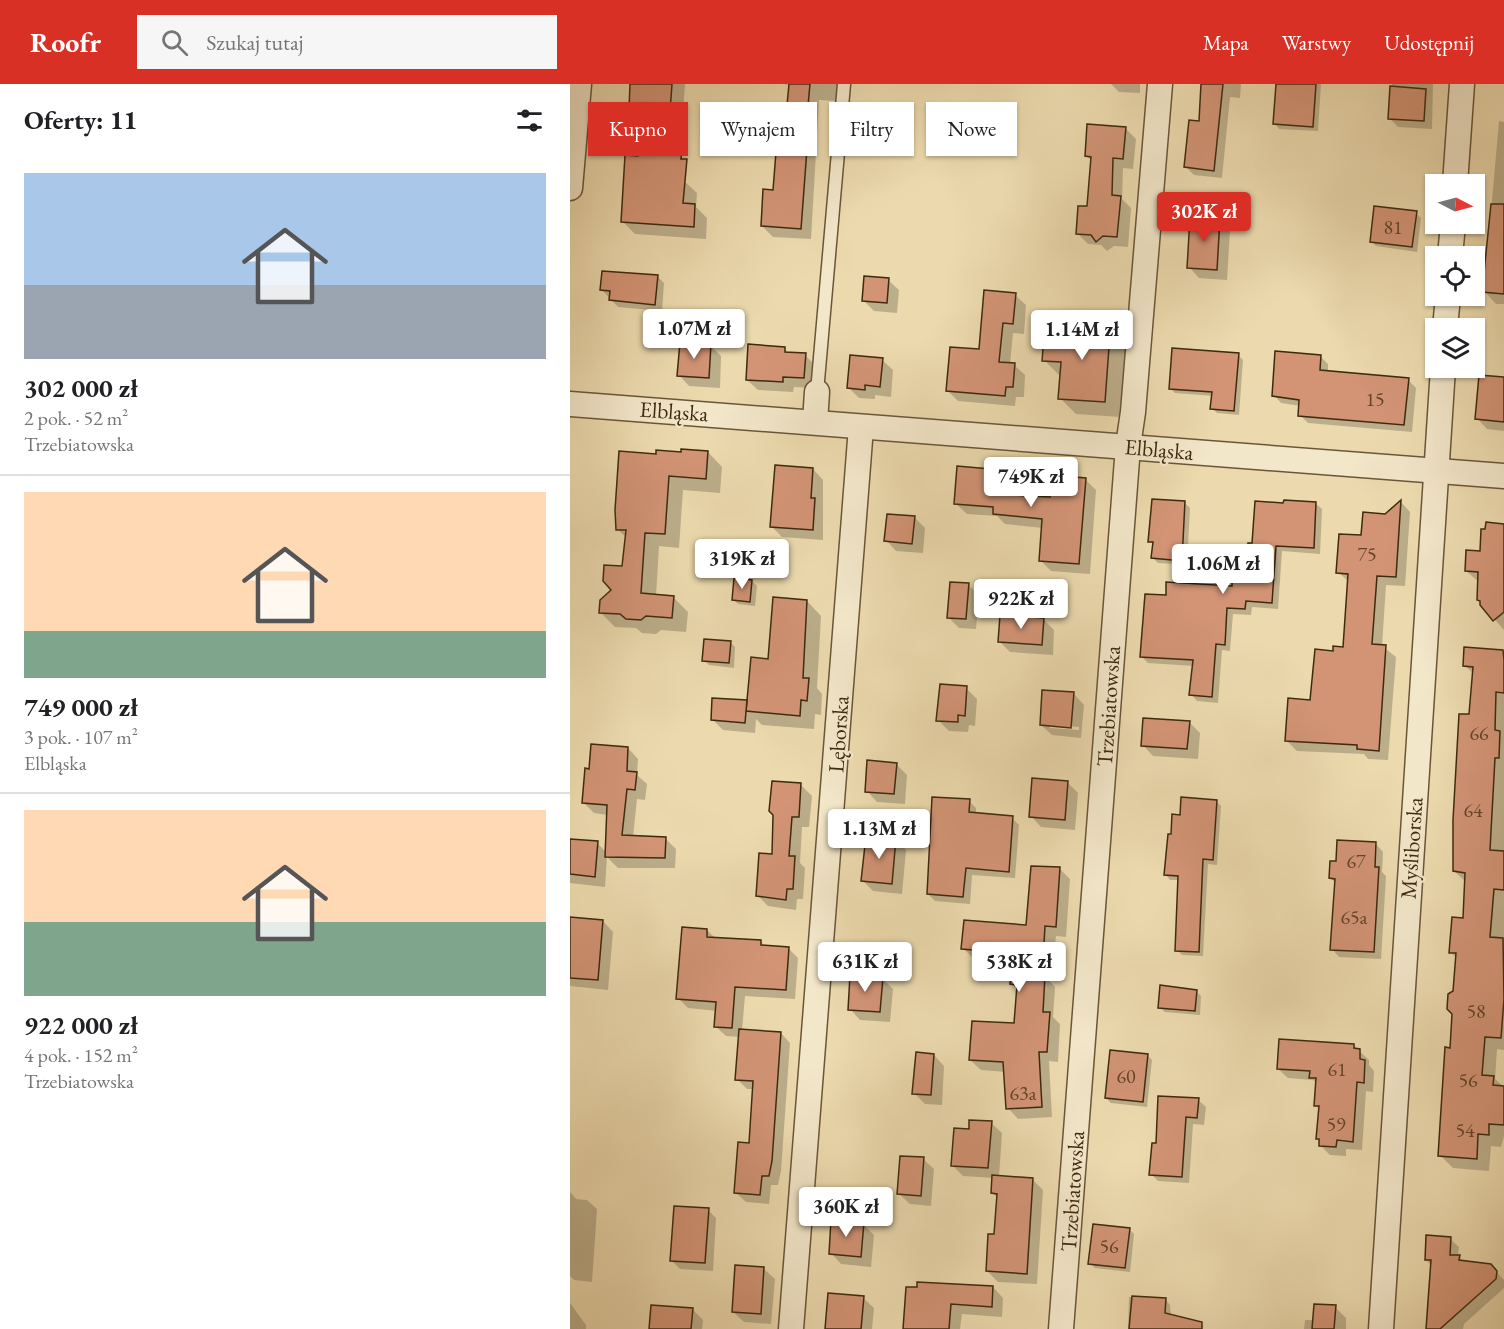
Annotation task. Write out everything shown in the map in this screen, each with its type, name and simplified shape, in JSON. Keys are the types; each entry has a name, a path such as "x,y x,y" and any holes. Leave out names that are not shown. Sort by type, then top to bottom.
{"street":[{"path":"570,188 579,84"},
{"name":"Trzebiatowska","path":"1061,1329 1128,446 1161,84"},
{"path":"1456,174 1462,84"},
{"name":"Myśliborska","path":"1380,1329 1442,378"},
{"path":"815,422 817,392"},
{"name":"Elbląska","path":"570,404 1504,476"},
{"name":"Lęborska","path":"791,1329 861,427"}],"lane":[{"path":"817,392 844,84"}],"building":[{"path":"630,84 672,84 671,102 629,102"},
{"path":"789,84 810,84 808,102 787,102"},
{"path":"1201,84 1223,84 1214,171 1184,167 1189,120 1199,121"},
{"path":"1276,84 1316,84 1313,127 1273,124"},
{"path":"1390,86 1426,89 1424,121 1388,119"},
{"path":"1087,124 1126,127 1123,159 1113,158 1112,195 1121,196 1117,237 1103,236 1096,242 1091,235 1076,234 1078,206 1087,206 1091,157 1085,156"},
{"path":"625,156 681,156 681,159 687,159 683,203 695,204 694,227 621,222"},
{"path":"776,156 806,156 801,229 761,226 763,189 773,190"},
{"path":"1491,204 1504,204 1504,294 1485,292 1485,263"},
{"path":"1374,206 1417,211 1412,247 1370,242"},
{"path":"1190,217 1220,218 1217,270 1187,268"},
{"path":"602,271 658,275 655,305 609,300 610,291 600,290"},
{"path":"864,276 889,278 887,303 862,301"},
{"path":"984,290 1016,293 1013,324 1003,323 999,362 1015,363 1013,387 1006,387 1005,396 946,391 950,347 979,349"},
{"path":"1082,317 1111,320 1105,402 1058,399 1061,362 1042,361 1044,337 1080,340"},
{"path":"680,342 711,344 709,378 677,376"},
{"path":"748,344 785,347 785,352 806,353 804,378 783,377 783,382 746,380"},
{"path":"1172,348 1239,353 1234,411 1210,409 1212,392 1169,389"},
{"path":"1275,351 1321,355 1320,370 1409,378 1404,425 1298,416 1299,400 1272,396"},
{"path":"850,355 883,358 880,387 865,385 865,390 847,388"},
{"path":"1485,375 1504,377 1504,422 1475,419 1479,378 1485,378"},
{"path":"681,449 708,451 706,479 669,476 665,534 645,533 641,593 674,596 672,618 646,616 641,620 626,619 620,614 599,613 600,600 611,590 603,581 604,565 622,566 626,530 616,530 615,510 619,451 656,454 656,450 681,452"},
{"path":"775,465 813,468 811,498 815,498 813,530 770,527"},
{"path":"957,466 1013,471 1012,495 1050,497 1052,475 1086,478 1079,564 1039,561 1042,519 993,514 993,507 954,504"},
{"path":"1152,499 1185,501 1182,561 1151,558 1153,542 1148,542"},
{"path":"1284,500 1316,502 1314,548 1276,546 1272,603 1246,601 1245,609 1227,608 1225,645 1216,644 1212,697 1189,695 1193,660 1140,657 1145,594 1166,595 1166,582 1232,586 1232,581 1244,582 1248,543 1252,543 1255,501 1283,503"},
{"path":"1401,500 1396,577 1377,576 1372,644 1386,645 1379,751 1357,749 1357,745 1285,741 1288,698 1310,700 1315,649 1333,651 1333,646 1343,647 1348,574 1336,573 1339,534 1361,535 1363,512 1385,514"},
{"path":"887,514 915,516 912,544 884,541"},
{"path":"1486,522 1504,524 1504,612 1493,621 1477,600 1478,572 1465,571 1466,550 1480,551 1481,529 1485,529"},
{"path":"734,578 752,580 750,602 732,600"},
{"path":"950,582 969,583 966,619 947,618"},
{"path":"773,597 807,600 803,678 809,678 807,701 801,700 800,716 746,711 751,657 768,659"},
{"path":"1000,615 1044,618 1042,645 998,642"},
{"path":"704,639 731,641 729,663 702,661"},
{"path":"1464,647 1503,650 1504,660 1504,693 1496,692 1495,730 1500,731 1499,758 1495,758 1490,850 1504,851 1504,890 1494,889 1490,937 1503,938 1504,999 1501,1038 1485,1037 1482,1075 1494,1076 1493,1085 1504,1086 1504,1125 1489,1124 1489,1135 1478,1134 1477,1159 1438,1156 1445,1047 1450,1048 1452,1014 1447,1009 1448,994 1453,991 1456,953 1449,953 1452,917 1463,918 1465,873 1453,871 1453,820 1459,714 1469,714 1473,667 1463,666"},
{"path":"940,684 967,686 965,716 958,715 958,722 936,721"},
{"path":"1042,690 1074,692 1071,728 1040,725"},
{"path":"712,698 747,700 745,723 711,720"},
{"path":"1143,718 1190,721 1187,749 1141,746"},
{"path":"591,744 628,747 627,771 637,772 635,790 627,789 622,835 666,837 665,858 605,857 607,805 582,803 585,768 589,769"},
{"path":"867,760 897,763 894,794 865,792"},
{"path":"1032,778 1068,781 1065,820 1029,817"},
{"path":"772,781 801,783 799,817 792,817 789,856 795,856 793,889 787,889 786,900 756,896 759,853 772,854 773,815 769,811"},
{"path":"932,797 970,799 969,812 1013,816 1009,872 966,868 963,897 927,894"},
{"path":"1181,797 1217,800 1213,860 1203,859 1199,952 1175,951 1178,876 1164,875 1172,814 1180,815"},
{"path":"866,836 896,838 892,884 861,881"},
{"path":"570,839 598,841 595,877 570,874"},
{"path":"1337,840 1376,842 1375,867 1379,867 1374,952 1330,950 1335,879 1329,878 1330,861 1336,861"},
{"path":"1031,866 1060,867 1056,927 1045,926 1044,943 1036,943 1034,974 1045,975 1043,1012 1050,1012 1047,1052 1039,1052 1042,1107 1006,1109 1003,1062 969,1060 972,1021 1014,1023 1017,985 1010,984 1012,953 961,949 964,920 1026,925"},
{"path":"570,917 603,920 598,980 570,978"},
{"path":"682,927 707,929 707,937 761,940 761,945 789,947 786,990 735,987 732,1028 714,1027 716,1002 676,999"},
{"path":"850,975 883,977 880,1012 848,1010"},
{"path":"1160,985 1197,990 1195,1011 1158,1008"},
{"path":"739,1029 781,1032 772,1161 769,1176 762,1176 760,1195 734,1193 738,1142 749,1143 753,1081 735,1080"},
{"path":"1279,1039 1354,1044 1354,1048 1360,1049 1360,1059 1365,1060 1364,1083 1357,1082 1353,1142 1337,1140 1336,1147 1319,1146 1319,1139 1316,1139 1319,1106 1314,1106 1316,1078 1309,1078 1310,1071 1277,1069"},
{"path":"1110,1050 1148,1054 1143,1102 1105,1098"},
{"path":"916,1052 934,1054 931,1095 912,1094"},
{"path":"1158,1096 1199,1098 1197,1118 1186,1117 1182,1177 1149,1175 1152,1143 1156,1143"},
{"path":"969,1120 992,1121 988,1168 951,1166 954,1128 969,1129"},
{"path":"900,1156 924,1157 921,1196 897,1194"},
{"path":"992,1175 1033,1178 1027,1274 986,1271 988,1234 994,1234 997,1194 991,1193"},
{"path":"674,1206 709,1208 705,1263 670,1261"},
{"path":"831,1220 864,1222 861,1257 829,1254"},
{"path":"1093,1224 1130,1228 1125,1268 1088,1264"},
{"path":"1426,1235 1451,1237 1450,1255 1460,1255 1459,1260 1491,1264 1497,1271 1496,1279 1440,1329 1426,1329 1431,1260 1425,1260"},
{"path":"735,1265 764,1267 761,1314 732,1312"},
{"path":"917,1282 993,1286 992,1307 951,1304 949,1329 903,1329 906,1287 917,1287"},
{"path":"828,1293 864,1296 861,1329 825,1329"},
{"path":"1132,1296 1166,1298 1165,1313 1202,1322 1202,1329 1129,1329"},
{"path":"1314,1304 1336,1305 1334,1329 1312,1329"},
{"path":"651,1305 693,1308 691,1329 649,1329"}]}
